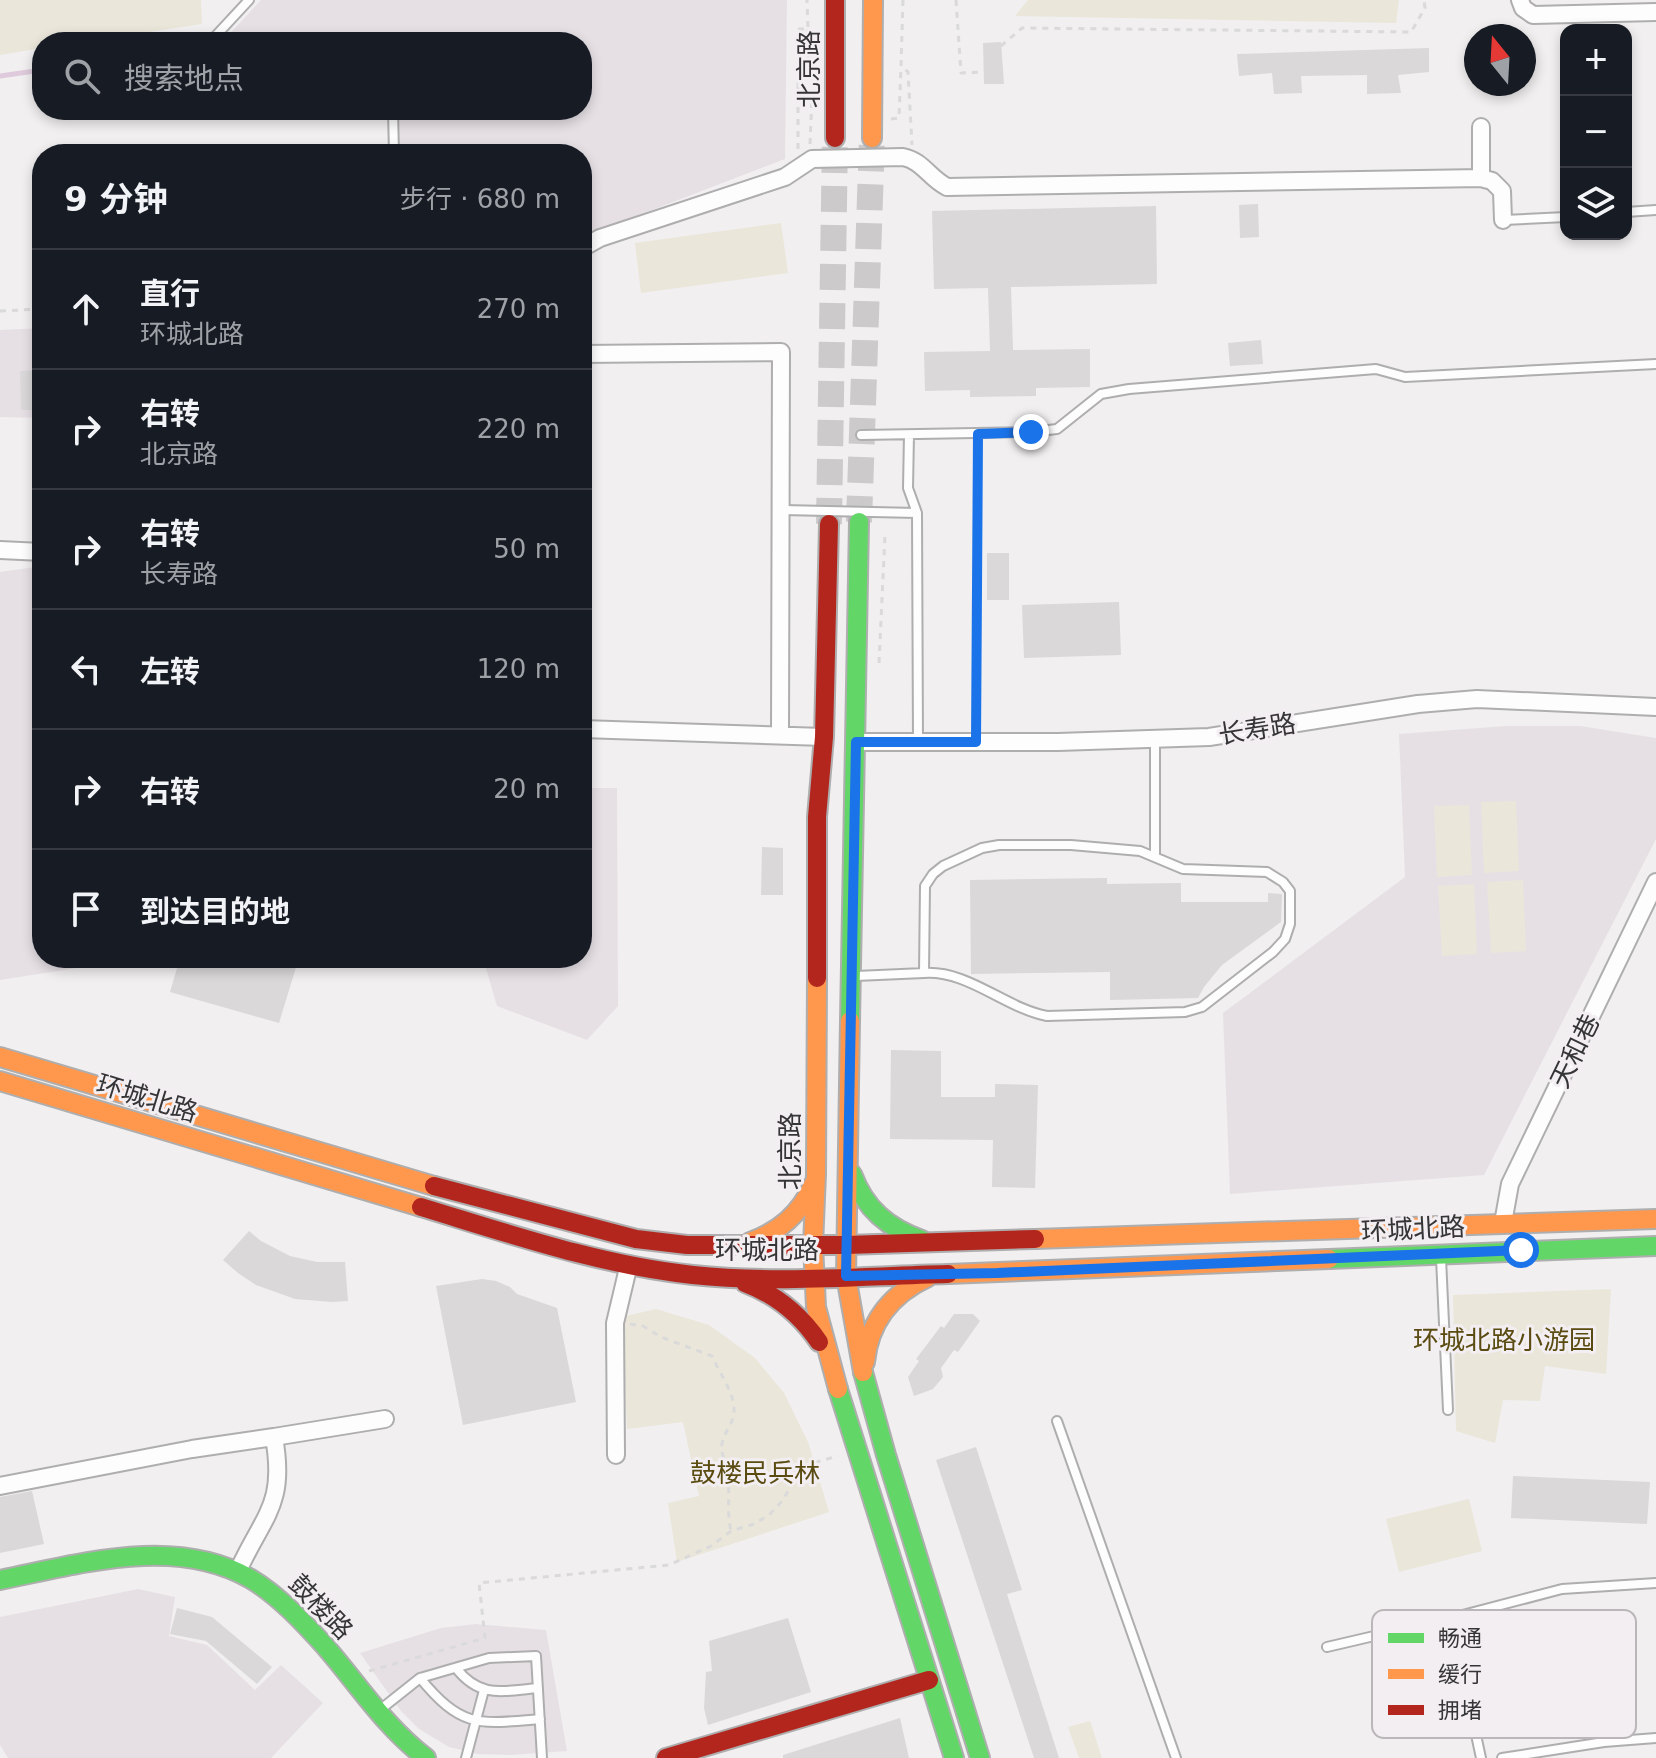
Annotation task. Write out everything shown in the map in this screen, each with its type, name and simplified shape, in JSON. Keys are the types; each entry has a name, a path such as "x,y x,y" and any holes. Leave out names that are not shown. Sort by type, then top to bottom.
{"main road":[{"name":"北京路","path":"835,0 835,138"},
{"path":"872,138 873,0"},
{"path":"859,522 846,1276 866,1382 980,1758"},
{"name":"北京路","path":"829,524 824,737 817,817 813,1245 816,1307 832,1371 954,1758"},
{"name":"环城北路","path":"0,1057 510,1208 636,1239 687,1245 846,1245 1656,1219"},
{"name":"环城北路","path":"0,1081 516,1236 629,1264 718,1277 751,1279 944,1274 1656,1246"},
{"path":"849,1163 859,1192 874,1213 907,1235 933,1242"},
{"path":"741,1245 765,1237 787,1223 806,1201 816,1174"},
{"path":"866,1382 868,1340 879,1314 910,1285 944,1274"},
{"path":"718,1277 756,1286 786,1303 818,1339 832,1371"},
{"name":"鼓楼路","path":"0,1580 148,1555 180,1555 238,1571 263,1585 288,1605 377,1712 407,1744 426,1758"},
{"name":"鼓楼路","path":"0,1593 148,1567 178,1567 237,1583 256,1595 297,1633 376,1732 405,1758"},
{"path":"666,1758 930,1686"},
{"path":"709,1758 930,1686"}],"street":[{"path":"1520,0 1523,8 1533,15 1656,12"},
{"path":"1481,127 1481,178"},
{"path":"592,242 785,177 812,159 903,157 916,160 934,180 947,187 1481,178 1492,181 1502,191 1503,220"},
{"path":"592,354 781,352 783,510 780,735"},
{"path":"0,550 32,552"},
{"name":"长寿路","path":"856,742 1209,737 1418,704 1477,699 1656,707"},
{"path":"592,729 824,737"},
{"name":"天和巷","path":"1503,1223 1510,1184 1656,882"},
{"path":"616,1455 615,1323 629,1264"},
{"path":"0,1486 165,1454 385,1419"},
{"path":"238,1571 253,1537 270,1514 278,1485 279,1464 274,1437"}],"lane":[{"path":"219,32 249,0"},
{"path":"393,120 394,144"},
{"path":"1632,212 1656,210"},
{"path":"1503,220 1560,217"},
{"path":"861,435 978,434 1057,429 1101,394 1129,389 1376,369 1405,377 1656,364"},
{"path":"909,435 908,488 917,513 918,742"},
{"path":"783,510 917,513"},
{"path":"1155,739 1155,855"},
{"path":"852,976 924,973 957,978 1027,1012 1047,1016 1185,1012 1202,1007 1273,952 1285,939 1290,924 1290,891 1283,882 1267,872 1183,869 1140,851 1071,845 999,845 982,848 943,866 925,886 924,973"},
{"path":"1441,1254 1448,1410"},
{"path":"1057,1421 1176,1758"},
{"path":"1482,1610 1562,1589 1656,1583"},
{"path":"1327,1647 1372,1636"},
{"path":"377,1712 420,1678 489,1658 536,1656 542,1758"},
{"path":"456,1668 466,1681 484,1690 538,1688"},
{"path":"420,1678 452,1712 476,1721 540,1719"},
{"path":"466,1758 484,1690"},
{"path":"1477,1738 1481,1758"},
{"path":"1502,1758 1604,1742 1656,1738"}],"path":[{"path":"807,0 808,60 814,60"},
{"path":"891,119 899,118 903,0"},
{"path":"956,0 961,73 983,72"},
{"path":"1001,46 1022,28 1411,32 1425,8 1424,0"},
{"path":"804,164 798,152 798,29 808,29"},
{"path":"901,66 908,72 911,142 916,160"},
{"path":"0,311 32,309"},
{"path":"976,742 978,434"},
{"path":"615,1323 643,1326 661,1337 712,1356 734,1410 732,1423 721,1444 729,1489 727,1514 731,1531"},
{"path":"350,1676 485,1638 479,1583 669,1565 711,1546 731,1531 754,1524 769,1515 783,1500 802,1466 858,1450"}],"shaded area":[{"path":"261,0 787,0 785,159 592,233 592,144 395,144 397,120 592,120 592,32 231,32"},
{"path":"32,328 32,418 0,417 0,330"},
{"path":"32,567 32,968 77,968 0,980 0,572"},
{"path":"1506,726 1580,726 1656,738 1656,839 1484,1175 1230,1194 1223,1013 1405,877 1399,734"},
{"path":"592,788 617,788 618,1006 587,1040 497,1006 486,968 592,968"},
{"path":"138,1589 175,1597 169,1636 207,1645 255,1690 281,1665 323,1703 271,1758 8,1758 0,1745 0,1617"},
{"path":"476,1624 546,1630 567,1751 478,1754 449,1747 419,1729 401,1711 360,1653 441,1628"}],"green space":[{"path":"0,0 201,0 202,24 149,32 32,32 32,50 0,55"},
{"path":"1028,0 1399,0 1396,23 1015,16"},
{"path":"781,223 788,273 641,293 635,243"},
{"path":"1516,801 1519,871 1484,873 1481,802"},
{"path":"1469,805 1472,875 1437,877 1434,806"},
{"path":"1523,880 1526,951 1491,953 1487,882"},
{"path":"1474,884 1477,954 1442,956 1438,886"},
{"name":"环城北路小游园","path":"1611,1289 1606,1374 1545,1366 1540,1401 1503,1400 1495,1443 1456,1431 1453,1295"},
{"name":"鼓楼民兵林","path":"656,1309 709,1325 755,1358 784,1393 808,1442 829,1512 677,1562 668,1503 699,1496 683,1422 627,1429 622,1317"},
{"path":"1469,1499 1482,1551 1399,1572 1386,1519"},
{"path":"1090,1721 1102,1758 1079,1758 1068,1727"}],"building":[{"path":"1001,42 1004,84 984,84 983,43"},
{"path":"1429,48 1429,72 1398,75 1401,93 1367,94 1367,75 1301,76 1302,93 1274,94 1272,73 1239,76 1237,54"},
{"path":"1258,204 1259,237 1240,238 1239,205"},
{"path":"1156,206 1157,284 1011,287 1013,350 1090,349 1090,387 1036,388 1036,396 970,397 970,390 925,391 924,352 990,351 988,288 934,289 932,211"},
{"path":"1261,340 1263,364 1230,366 1228,343"},
{"path":"32,370 32,410 21,410 20,371"},
{"path":"987,553 1009,553 1009,600 987,600"},
{"path":"1119,602 1121,655 1024,658 1022,605"},
{"path":"762,847 783,848 783,895 761,895"},
{"path":"1107,878 1107,884 1181,883 1181,902 1268,902 1268,893 1282,894 1281,922 1222,965 1198,998 1110,1000 1110,972 971,974 970,880"},
{"path":"177,968 296,968 279,1023 170,992"},
{"path":"891,1050 941,1051 941,1097 995,1097 995,1084 1038,1085 1035,1188 992,1187 993,1140 890,1139"},
{"path":"249,1231 290,1256 317,1262 345,1262 348,1301 295,1299 256,1285 238,1273 223,1260"},
{"path":"482,1279 496,1281 517,1294 557,1308 576,1402 463,1425 436,1286"},
{"path":"954,1314 973,1314 980,1321 958,1352 954,1350 941,1368 943,1377 933,1389 914,1396 908,1377 919,1361 916,1359"},
{"path":"976,1447 1022,1590 1007,1594 1059,1758 1034,1758 936,1460"},
{"path":"1513,1476 1650,1482 1647,1524 1511,1518"},
{"path":"32,1491 44,1544 0,1553 0,1497"},
{"path":"177,1608 212,1617 272,1667 257,1684 206,1641 170,1634"},
{"path":"788,1618 811,1692 708,1725 704,1708 706,1672 712,1671 709,1641"},
{"path":"900,1718 909,1758 783,1758 783,1755"}],"waterway":[{"path":"0,76 32,71"}],"tunnel":[{"path":"829,524 835,138"},
{"path":"859,522 872,138"}],"traffic: fast":[{"path":"850,1021 859,522"},
{"path":"852,1174 879,1216 899,1230 922,1240"},
{"path":"1329,1259 1656,1246"},
{"path":"863,1372 980,1758"},
{"path":"838,1389 954,1758"},
{"path":"0,1580 127,1557 191,1558 222,1566 251,1579 290,1609 384,1718 426,1758"}],"traffic: slow":[{"path":"872,138 873,0"},
{"path":"817,978 813,1245 816,1307 838,1389"},
{"path":"850,1021 846,1276 863,1372"},
{"path":"0,1057 434,1186"},
{"path":"0,1081 421,1207"},
{"path":"750,1242 771,1233 788,1220 802,1205 813,1185"},
{"path":"1035,1239 1656,1219"},
{"path":"948,1274 1329,1259"},
{"path":"865,1362 871,1334 884,1310 903,1292 928,1277"}],"traffic: jam":[{"path":"835,0 835,138"},
{"path":"817,978 817,817 824,737 829,524"},
{"path":"434,1186 636,1239 687,1245 846,1245 1035,1239"},
{"path":"421,1207 590,1256 693,1275 788,1279 948,1274"},
{"path":"745,1283 787,1306 819,1342"},
{"path":"666,1758 929,1680"}],"route":[{"path":"1031,432 978,434 976,742 856,742 846,1276 997,1273 1521,1250"}]}
